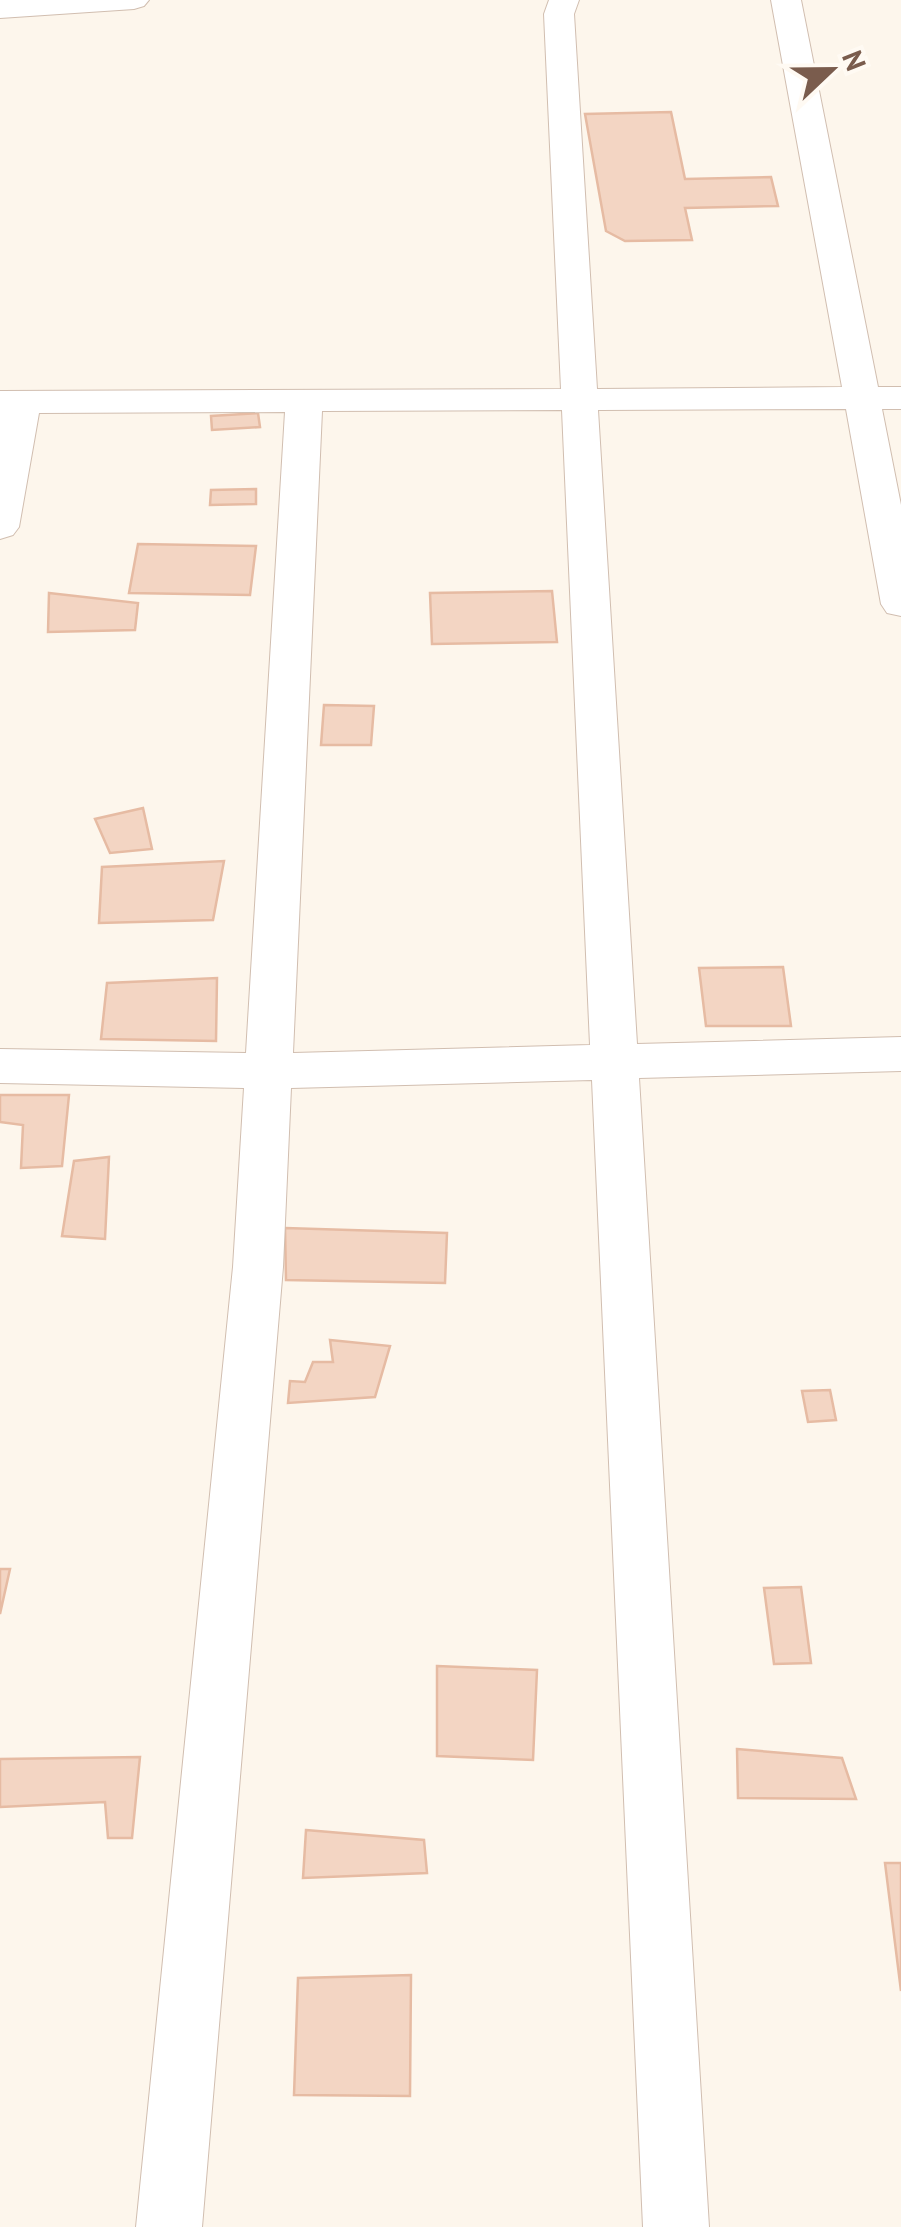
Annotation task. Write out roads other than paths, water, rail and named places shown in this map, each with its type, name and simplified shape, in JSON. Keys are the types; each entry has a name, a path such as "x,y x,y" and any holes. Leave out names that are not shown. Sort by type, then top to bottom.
{"street":[{"path":"0,8 134,0"},
{"path":"564,0 560,14 676,2227"},
{"path":"786,0 901,604"},
{"path":"0,527 12,402 901,398"},
{"path":"169,2227 258,1266 304,402"},
{"path":"0,1066 267,1071 901,1054"}]}
